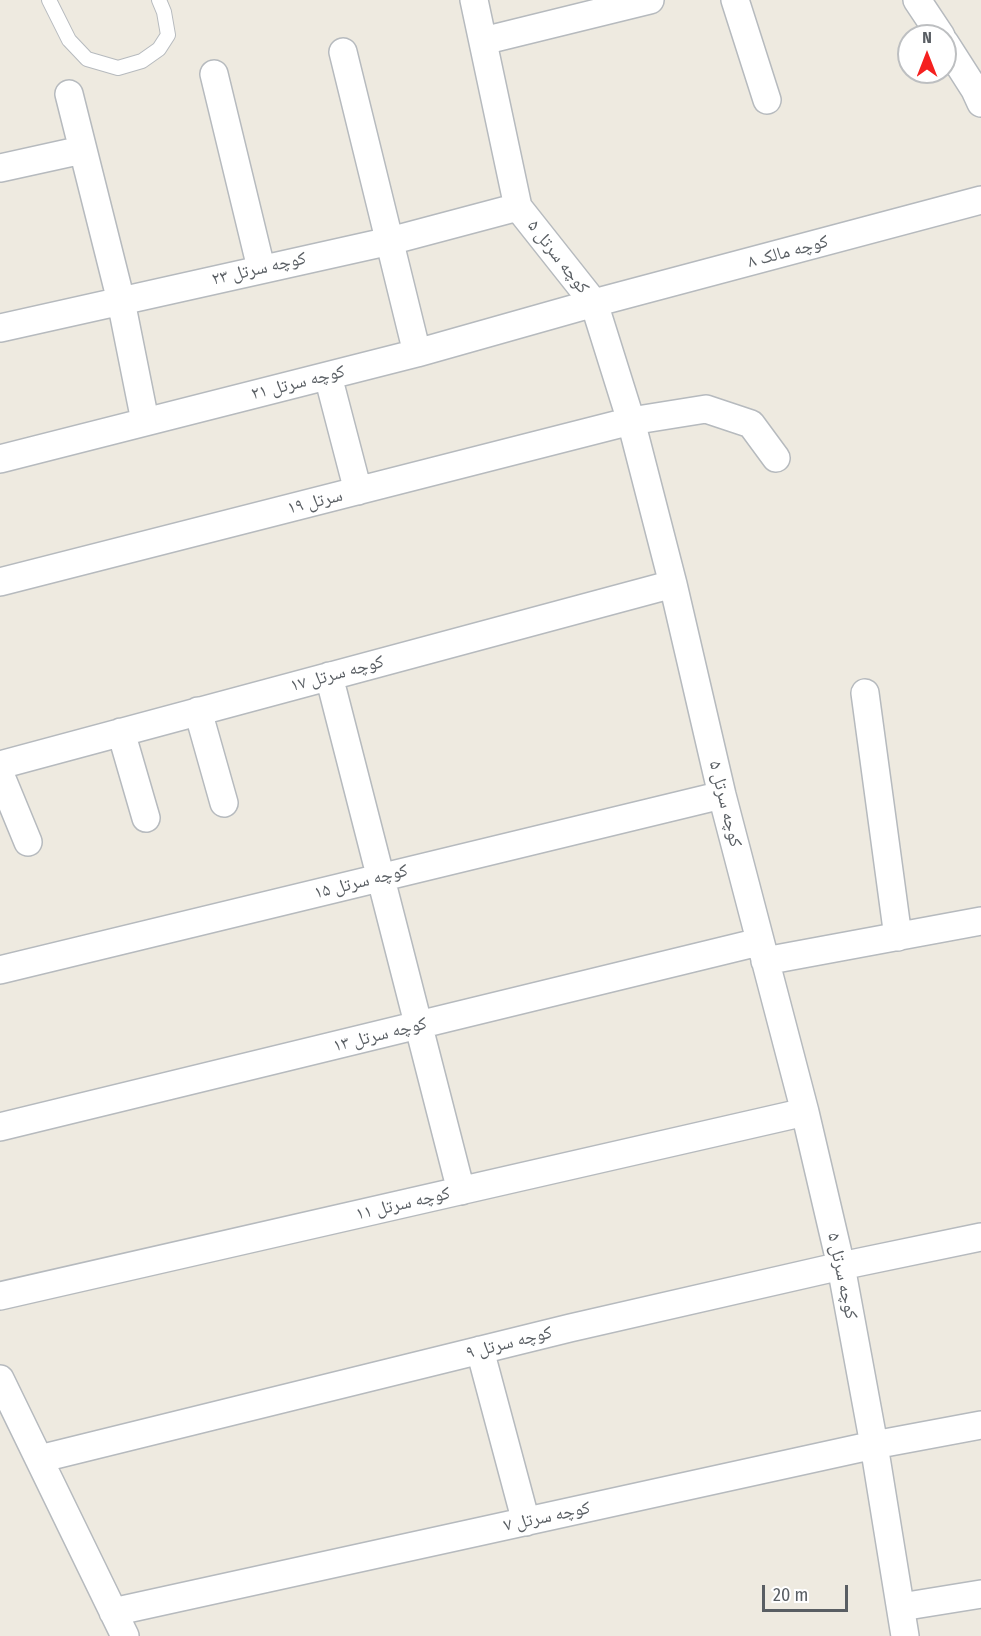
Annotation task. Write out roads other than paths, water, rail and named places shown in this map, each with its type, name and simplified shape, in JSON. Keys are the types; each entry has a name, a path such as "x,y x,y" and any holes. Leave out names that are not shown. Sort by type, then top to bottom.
{"street":[{"name":"کوچه سرتل ۵","path":"474,0 518,207 594,303 631,421 673,584 722,795 805,1112 841,1266 874,1446 905,1636"},
{"path":"483,41 650,0"},
{"path":"735,0 767,100"},
{"path":"917,0 932,24"},
{"path":"343,52 417,353"},
{"path":"957,62 981,103"},
{"path":"214,74 261,268"},
{"path":"69,94 121,301 145,421"},
{"path":"0,168 82,150"},
{"name":"کوچه مالک ۸","path":"594,303 981,200"},
{"name":"کوچه سرتل ۲۳","path":"0,328 390,241 518,207"},
{"name":"کوچه سرتل ۲۱","path":"0,459 417,353 594,303"},
{"path":"328,376 358,491"},
{"name":"سرتل ۱۹","path":"0,582 631,421 706,409 751,424 776,458"},
{"name":"کوچه سرتل ۱۷","path":"0,765 673,584"},
{"path":"329,676 461,1191"},
{"path":"865,693 898,937"},
{"path":"198,711 224,803"},
{"path":"121,732 146,818"},
{"path":"0,774 28,842"},
{"name":"کوچه سرتل ۱۵","path":"0,970 722,795"},
{"name":"کوچه سرتل ۱۳","path":"0,1127 419,1025 762,952 898,937 981,921"},
{"name":"کوچه سرتل ۱۱","path":"0,1296 805,1112"},
{"name":"کوچه سرتل ۹","path":"39,1459 480,1350 841,1266 981,1237"},
{"path":"480,1350 526,1522"},
{"path":"0,1379 125,1636"},
{"name":"کوچه سرتل ۷","path":"113,1612 874,1446 981,1425"},
{"path":"901,1607 981,1594"}],"lane":[{"path":"49,0 69,40 87,59 118,68 142,61 159,49 168,35 164,12 159,0"}]}
